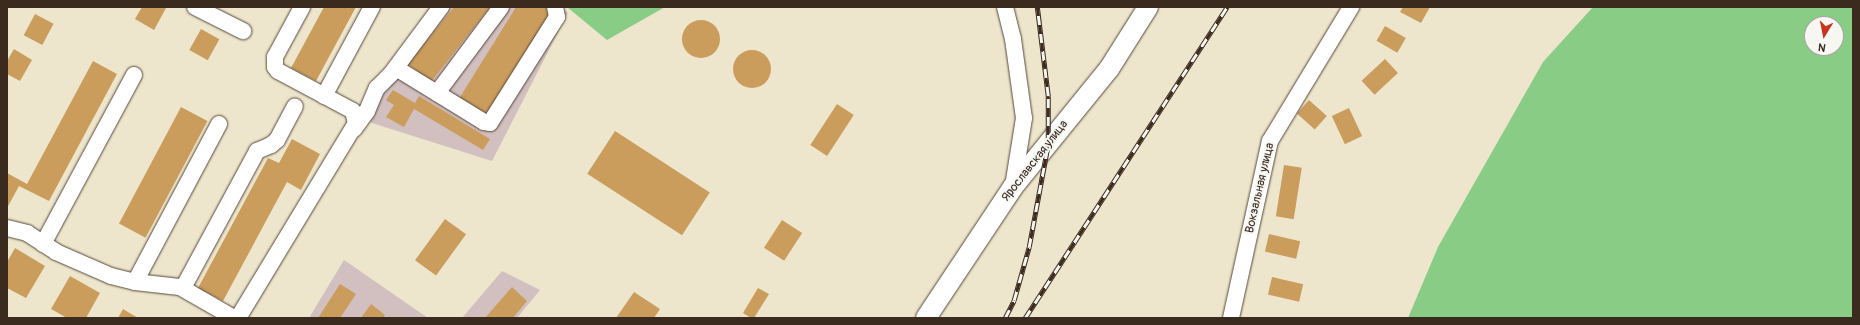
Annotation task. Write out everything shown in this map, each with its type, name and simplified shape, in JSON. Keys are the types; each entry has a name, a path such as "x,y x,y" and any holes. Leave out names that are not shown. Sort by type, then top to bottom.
{"main road":[{"name":"Ярославская улица","path":"926,318 1013,187 1109,69 1148,7"}],"street":[{"path":"195,7 243,31"},
{"path":"302,7 276,56 275,67 278,71 353,111 356,123 354,129"},
{"path":"324,96 372,7"},
{"path":"238,318 354,129 367,111 377,88 396,68 441,7"},
{"path":"437,93 501,7"},
{"path":"396,68 484,122 493,121 557,17 555,7"},
{"path":"1005,7 1013,39 1024,118 1013,187"},
{"name":"Вокзальная улица","path":"1231,318 1270,141 1351,7"},
{"path":"43,244 134,75"},
{"path":"183,288 257,151 271,146 277,140 295,106"},
{"path":"135,282 219,124"},
{"path":"7,228 27,233 43,244 81,265 135,282 183,288 234,318"}],"shaded area":[{"path":"433,7 561,7 568,13 492,161 372,123 361,110"},
{"path":"344,260 428,318 309,318"},
{"path":"502,271 540,290 517,318 462,318"}],"green space":[{"path":"567,7 665,7 607,40"},
{"path":"1593,7 1853,7 1853,318 1408,318 1438,247 1543,62"}],"building":[{"path":"142,7 166,8 154,30 135,19"},
{"path":"324,7 356,7 316,81 291,68"},
{"path":"454,7 490,7 431,82 408,64"},
{"path":"516,7 545,7 551,11 484,118 457,102"},
{"path":"1403,7 1430,7 1421,23 1400,12"},
{"path":"35,14 54,24 42,45 24,35"},
{"path":"697,20 705,20 715,25 719,32 719,46 715,53 705,58 697,58 687,53 685,50 682,43 682,35 687,25 690,23"},
{"path":"1385,26 1406,38 1397,53 1376,41"},
{"path":"201,29 219,39 208,60 189,50"},
{"path":"14,49 32,60 20,81 7,74 7,61"},
{"path":"748,50 756,50 766,55 770,62 770,76 766,83 756,88 748,88 738,83 736,80 733,73 733,65 738,55 741,53"},
{"path":"1385,59 1398,73 1375,95 1362,81"},
{"path":"93,61 117,74 49,201 19,186 7,208 7,173 27,184"},
{"path":"393,90 415,103 419,96 490,139 483,150 414,109 404,127 386,117 394,105 386,100"},
{"path":"1309,100 1327,116 1315,129 1297,113"},
{"path":"837,104 854,115 827,156 810,145"},
{"path":"181,107 207,121 146,238 119,224"},
{"path":"1349,108 1362,136 1345,144 1332,116"},
{"path":"615,131 710,193 682,235 587,174"},
{"path":"292,139 320,154 301,190 287,182 223,301 198,288 268,158 279,163"},
{"path":"1284,165 1302,168 1294,219 1276,216"},
{"path":"445,219 466,234 436,276 415,260"},
{"path":"782,220 802,233 784,261 764,248"},
{"path":"1269,234 1300,241 1296,259 1265,252"},
{"path":"15,248 45,266 26,298 7,288 7,262"},
{"path":"70,276 100,293 86,318 67,318 51,309"},
{"path":"1272,277 1303,284 1299,302 1268,295"},
{"path":"340,284 356,294 340,318 318,318"},
{"path":"512,287 527,301 513,318 485,318"},
{"path":"758,288 769,294 754,318 751,318 743,313"},
{"path":"634,292 660,309 654,318 616,318"},
{"path":"371,304 385,315 383,318 361,318"},
{"path":"123,309 138,318 118,318"}],"railway":[{"path":"1005,318 1014,300 1029,247 1048,144 1048,96 1037,7"},
{"path":"1025,318 1227,7"}]}
